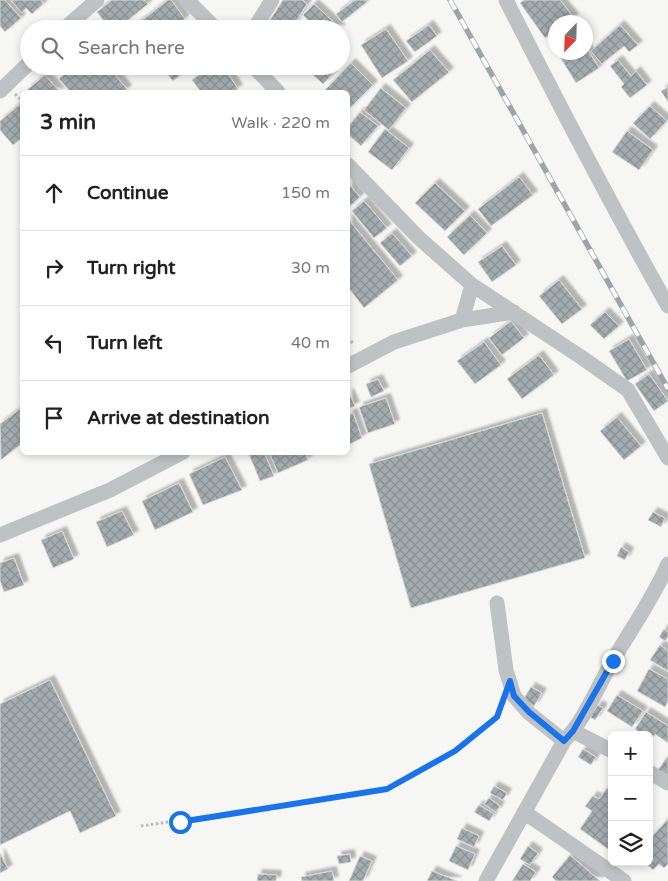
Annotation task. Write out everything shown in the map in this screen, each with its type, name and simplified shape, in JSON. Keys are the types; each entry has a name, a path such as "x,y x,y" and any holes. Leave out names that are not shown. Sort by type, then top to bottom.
{"street":[{"path":"74,20 97,0"},
{"path":"187,0 207,20"},
{"path":"260,20 272,0"},
{"path":"506,0 566,119 668,306"},
{"path":"0,91 20,71"},
{"path":"262,75 276,90"},
{"path":"350,167 419,238 472,285 628,390 668,458"},
{"path":"462,320 472,285"},
{"path":"350,365 394,342 462,320 514,312"},
{"path":"0,535 110,490 177,455"},
{"path":"486,881 568,736 656,590 668,564"},
{"path":"497,603 506,670 514,696 529,712 568,736 608,750"},
{"path":"653,774 668,783"},
{"path":"524,812 624,881"}],"path":[{"path":"141,826 387,789 455,751 497,717 510,681"}],"building":[{"path":"0,0 5,0 21,18 5,32 0,26"},
{"path":"11,0 41,0 43,4 32,14 26,8 22,13"},
{"path":"112,0 144,0 148,4 128,20 103,20 97,12"},
{"path":"168,0 171,0 185,19 184,20 142,20"},
{"path":"283,0 302,0 307,4 297,20 270,20"},
{"path":"355,0 366,0 367,2 344,20 340,20 336,14"},
{"path":"524,0 560,0 572,15 548,15 548,36 545,38 520,3"},
{"path":"314,4 331,20 308,20 303,15"},
{"path":"429,25 437,36 415,52 406,41"},
{"path":"620,25 638,45 629,52 624,46 602,64 593,53 593,49"},
{"path":"386,29 408,61 382,78 361,45"},
{"path":"430,50 449,72 412,102 393,80"},
{"path":"593,58 599,68 576,83 562,60 593,60"},
{"path":"618,60 631,76 636,71 647,85 630,98 621,87 624,84 610,66"},
{"path":"350,64 373,85 350,108 350,90 325,90 339,75 350,75"},
{"path":"45,75 58,90 27,90"},
{"path":"64,75 115,75 127,89 69,90 59,79"},
{"path":"168,75 180,75 173,81"},
{"path":"199,75 229,75 238,89 200,90 192,80"},
{"path":"313,75 332,75 323,84"},
{"path":"668,87 668,102 661,91"},
{"path":"381,88 406,108 389,130 364,110"},
{"path":"20,106 20,140 13,145 0,130 0,121"},
{"path":"650,106 667,121 650,139 633,123"},
{"path":"360,112 378,126 361,146 350,136 350,124"},
{"path":"385,129 409,148 392,170 368,152"},
{"path":"627,131 653,150 639,170 612,152"},
{"path":"519,177 533,195 491,226 478,209"},
{"path":"435,183 465,211 445,231 415,203"},
{"path":"350,185 360,197 350,206"},
{"path":"364,201 387,228 374,238 352,211"},
{"path":"470,215 487,233 464,255 447,237"},
{"path":"350,221 398,280 364,308 350,290"},
{"path":"392,233 412,256 400,266 380,243"},
{"path":"502,246 516,265 492,282 478,262"},
{"path":"559,280 582,309 562,324 539,296"},
{"path":"605,312 619,326 604,339 590,325"},
{"path":"511,321 524,338 502,355 489,338"},
{"path":"629,339 647,370 627,381 609,351"},
{"path":"484,342 501,365 475,384 457,361"},
{"path":"539,355 554,375 522,399 507,379"},
{"path":"649,374 668,401 654,411 635,384"},
{"path":"378,379 384,391 371,397 366,384"},
{"path":"350,395 355,406 350,408"},
{"path":"386,398 395,424 368,433 359,407"},
{"path":"20,409 20,445 1,460 0,424"},
{"path":"353,413 362,438 350,444 350,414"},
{"path":"542,413 585,558 411,608 369,464"},
{"path":"617,417 641,446 624,460 600,431"},
{"path":"249,455 265,455 274,476 260,481"},
{"path":"270,455 306,455 308,460 278,473"},
{"path":"225,457 242,490 203,505 189,474"},
{"path":"179,483 193,512 155,530 142,501"},
{"path":"122,511 134,535 107,547 96,522"},
{"path":"653,512 665,518 661,527 648,520"},
{"path":"62,531 74,559 53,568 41,540"},
{"path":"621,547 629,552 625,560 617,556"},
{"path":"14,558 24,585 4,592 0,580 0,563"},
{"path":"664,629 668,632 668,637 665,641 659,637"},
{"path":"660,645 668,651 668,671 650,660"},
{"path":"649,669 668,679 668,701 665,707 637,691"},
{"path":"50,680 116,816 80,833 70,811 0,845 0,704"},
{"path":"531,687 542,693 534,706 523,700"},
{"path":"617,695 643,711 632,727 607,711"},
{"path":"598,705 603,708 595,720 590,717"},
{"path":"646,712 668,726 668,743 655,734 653,737 653,731 638,731 635,729"},
{"path":"583,749 596,757 591,765 578,757"},
{"path":"668,757 668,776 658,770"},
{"path":"494,786 507,793 503,800 490,793"},
{"path":"608,789 608,849 580,829 592,811 585,806 593,796 599,799"},
{"path":"489,798 500,806 496,812 484,804"},
{"path":"479,805 494,814 489,821 474,812"},
{"path":"668,819 668,864 664,868 659,864 653,870 648,866 653,866 653,836"},
{"path":"462,828 479,836 474,847 457,839"},
{"path":"456,846 475,854 468,870 449,861"},
{"path":"528,846 538,853 530,865 520,859"},
{"path":"0,853 8,869 0,873"},
{"path":"350,854 351,862 339,864 337,856"},
{"path":"570,855 600,881 556,881 552,877"},
{"path":"360,856 372,861 363,881 349,881"},
{"path":"523,864 536,872 530,881 512,881"},
{"path":"332,871 334,881 302,881 301,877"},
{"path":"432,871 457,881 427,881"},
{"path":"258,874 277,875 276,881 257,881"}],"railway":[{"path":"450,0 668,389"}],"route":[{"path":"180,822 387,789 455,751 497,717 510,681 514,696 529,712 564,741 573,731 613,661"}]}
